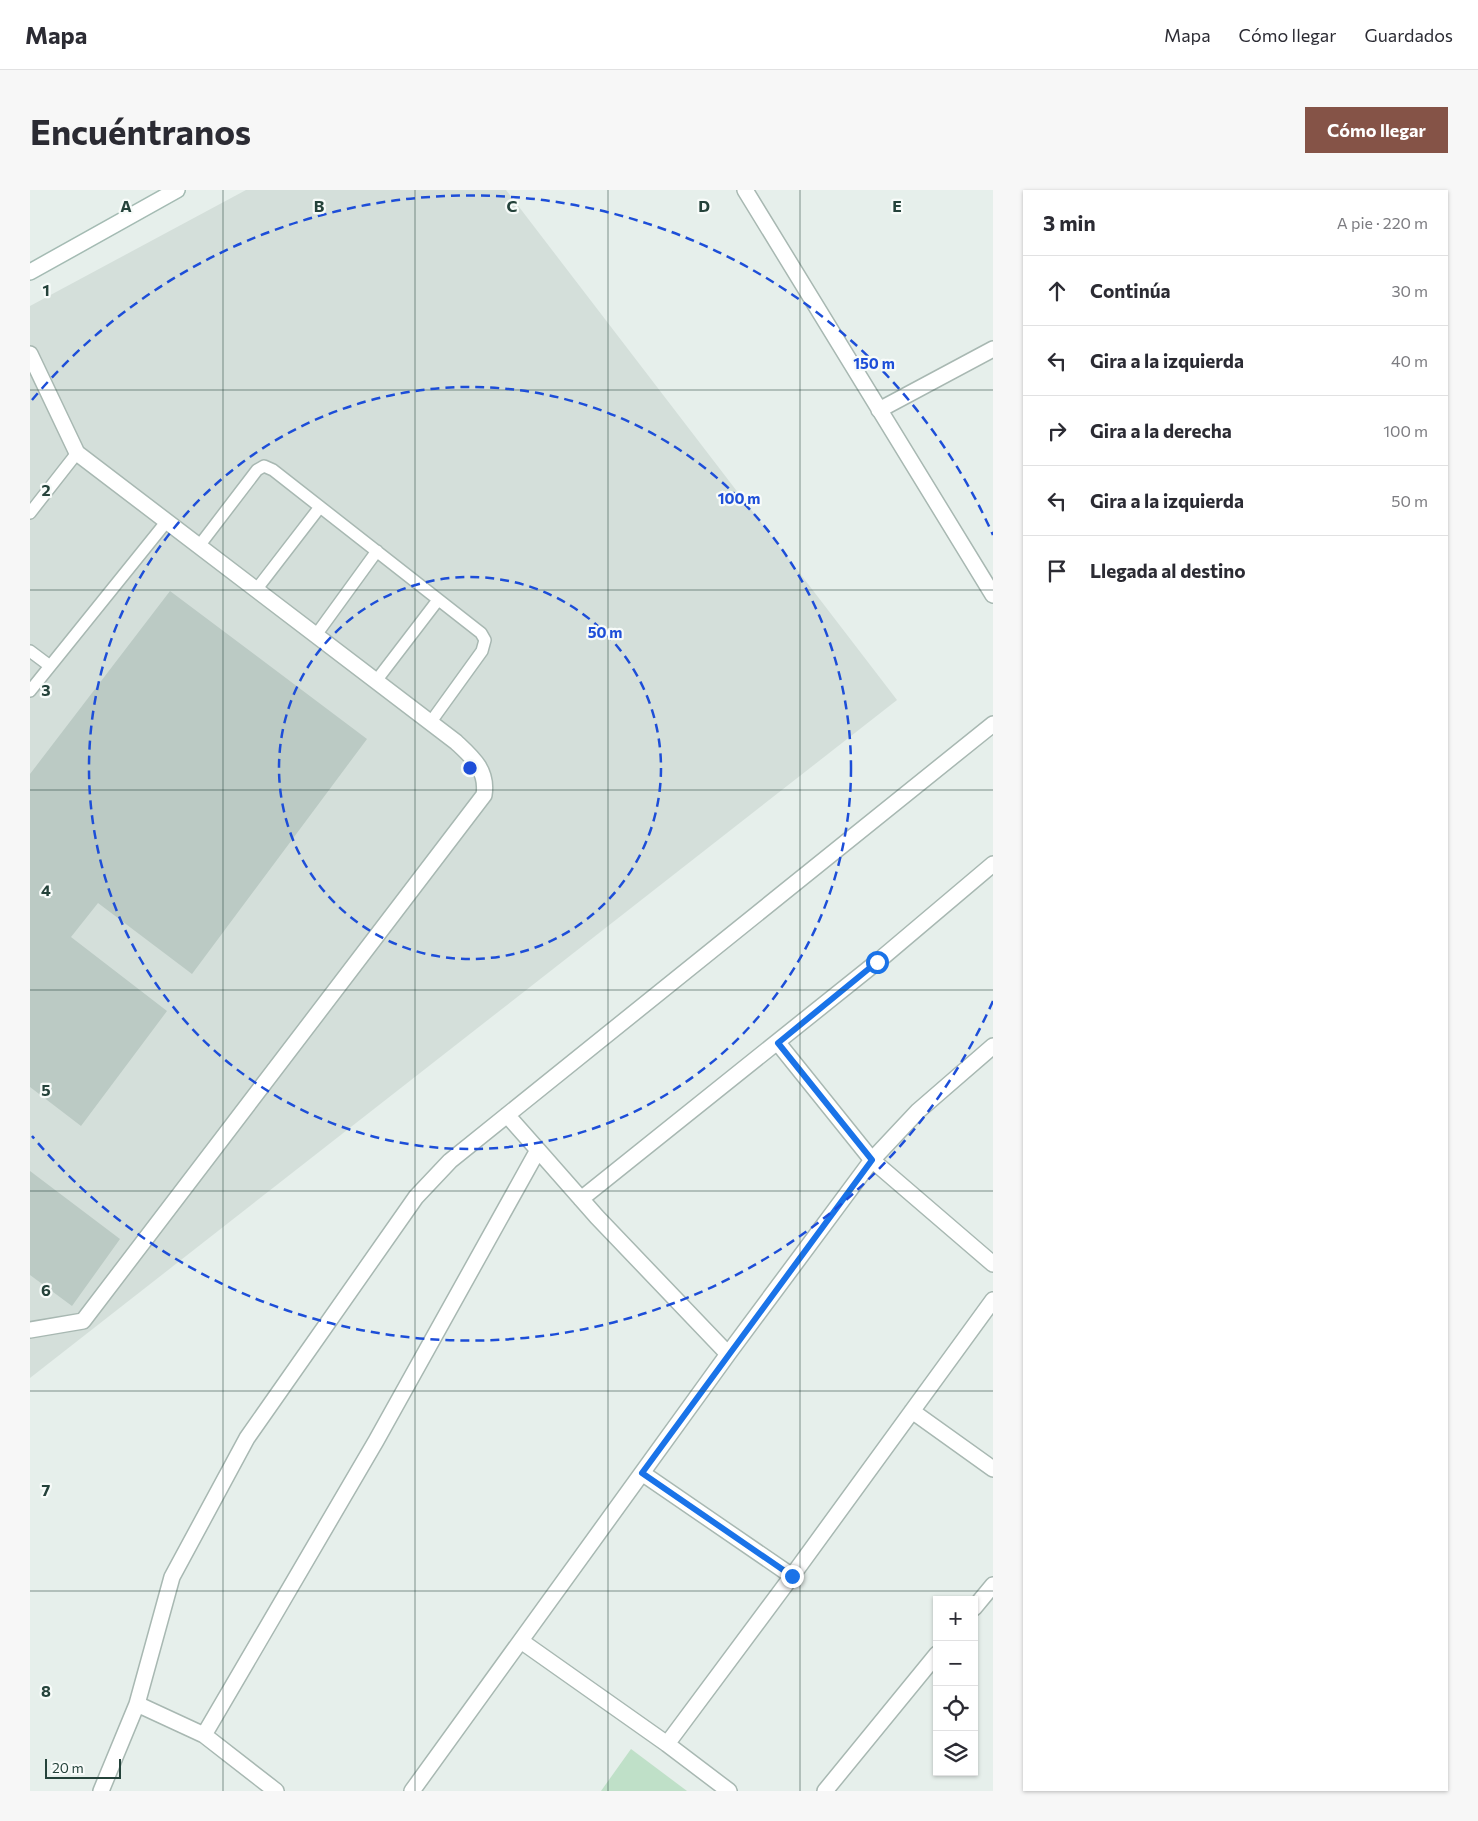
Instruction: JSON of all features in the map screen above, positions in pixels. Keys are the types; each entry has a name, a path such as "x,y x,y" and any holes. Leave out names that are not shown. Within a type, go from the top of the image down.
{"street":[{"path":"30,272 177,190"},
{"path":"745,190 993,595"},
{"path":"878,410 993,349"},
{"path":"30,354 77,453 456,742 478,762 484,780 484,795 83,1321 30,1330"},
{"path":"101,1791 137,1704 172,1577 247,1438 416,1197 450,1161 993,724"},
{"path":"581,1199 778,1043 993,864"},
{"path":"778,1043 872,1160 993,1264"},
{"path":"412,1791 728,1354 872,1160 918,1111 993,1046"},
{"path":"507,1115 581,1199 728,1354"},
{"path":"204,1735 376,1441 538,1150"},
{"path":"667,1744 993,1300"},
{"path":"912,1411 993,1468"},
{"path":"642,1473 792,1576"},
{"path":"978,1603 993,1586"},
{"path":"521,1641 667,1744 729,1791"},
{"path":"825,1791 933,1659"},
{"path":"137,1704 204,1735 276,1791"}],"lane":[{"path":"30,513 77,453"},
{"path":"199,546 257,470 264,466 273,470 481,633 485,640 482,650 430,722"},
{"path":"256,590 320,506"},
{"path":"30,691 167,521"},
{"path":"316,635 377,551"},
{"path":"376,681 438,600"},
{"path":"30,650 50,666"}],"shaded area":[{"path":"246,190 506,190 897,700 30,1378 30,306"}],"green space":[{"path":"631,1749 687,1791 601,1791"}],"building":[{"path":"170,591 367,739 192,974 98,903 71,937 167,1011 81,1126 30,1087 30,774"},
{"path":"30,1171 120,1239 72,1306 30,1275"}],"route":[{"path":"792,1576 642,1473 872,1160 778,1043 877,962"}]}
